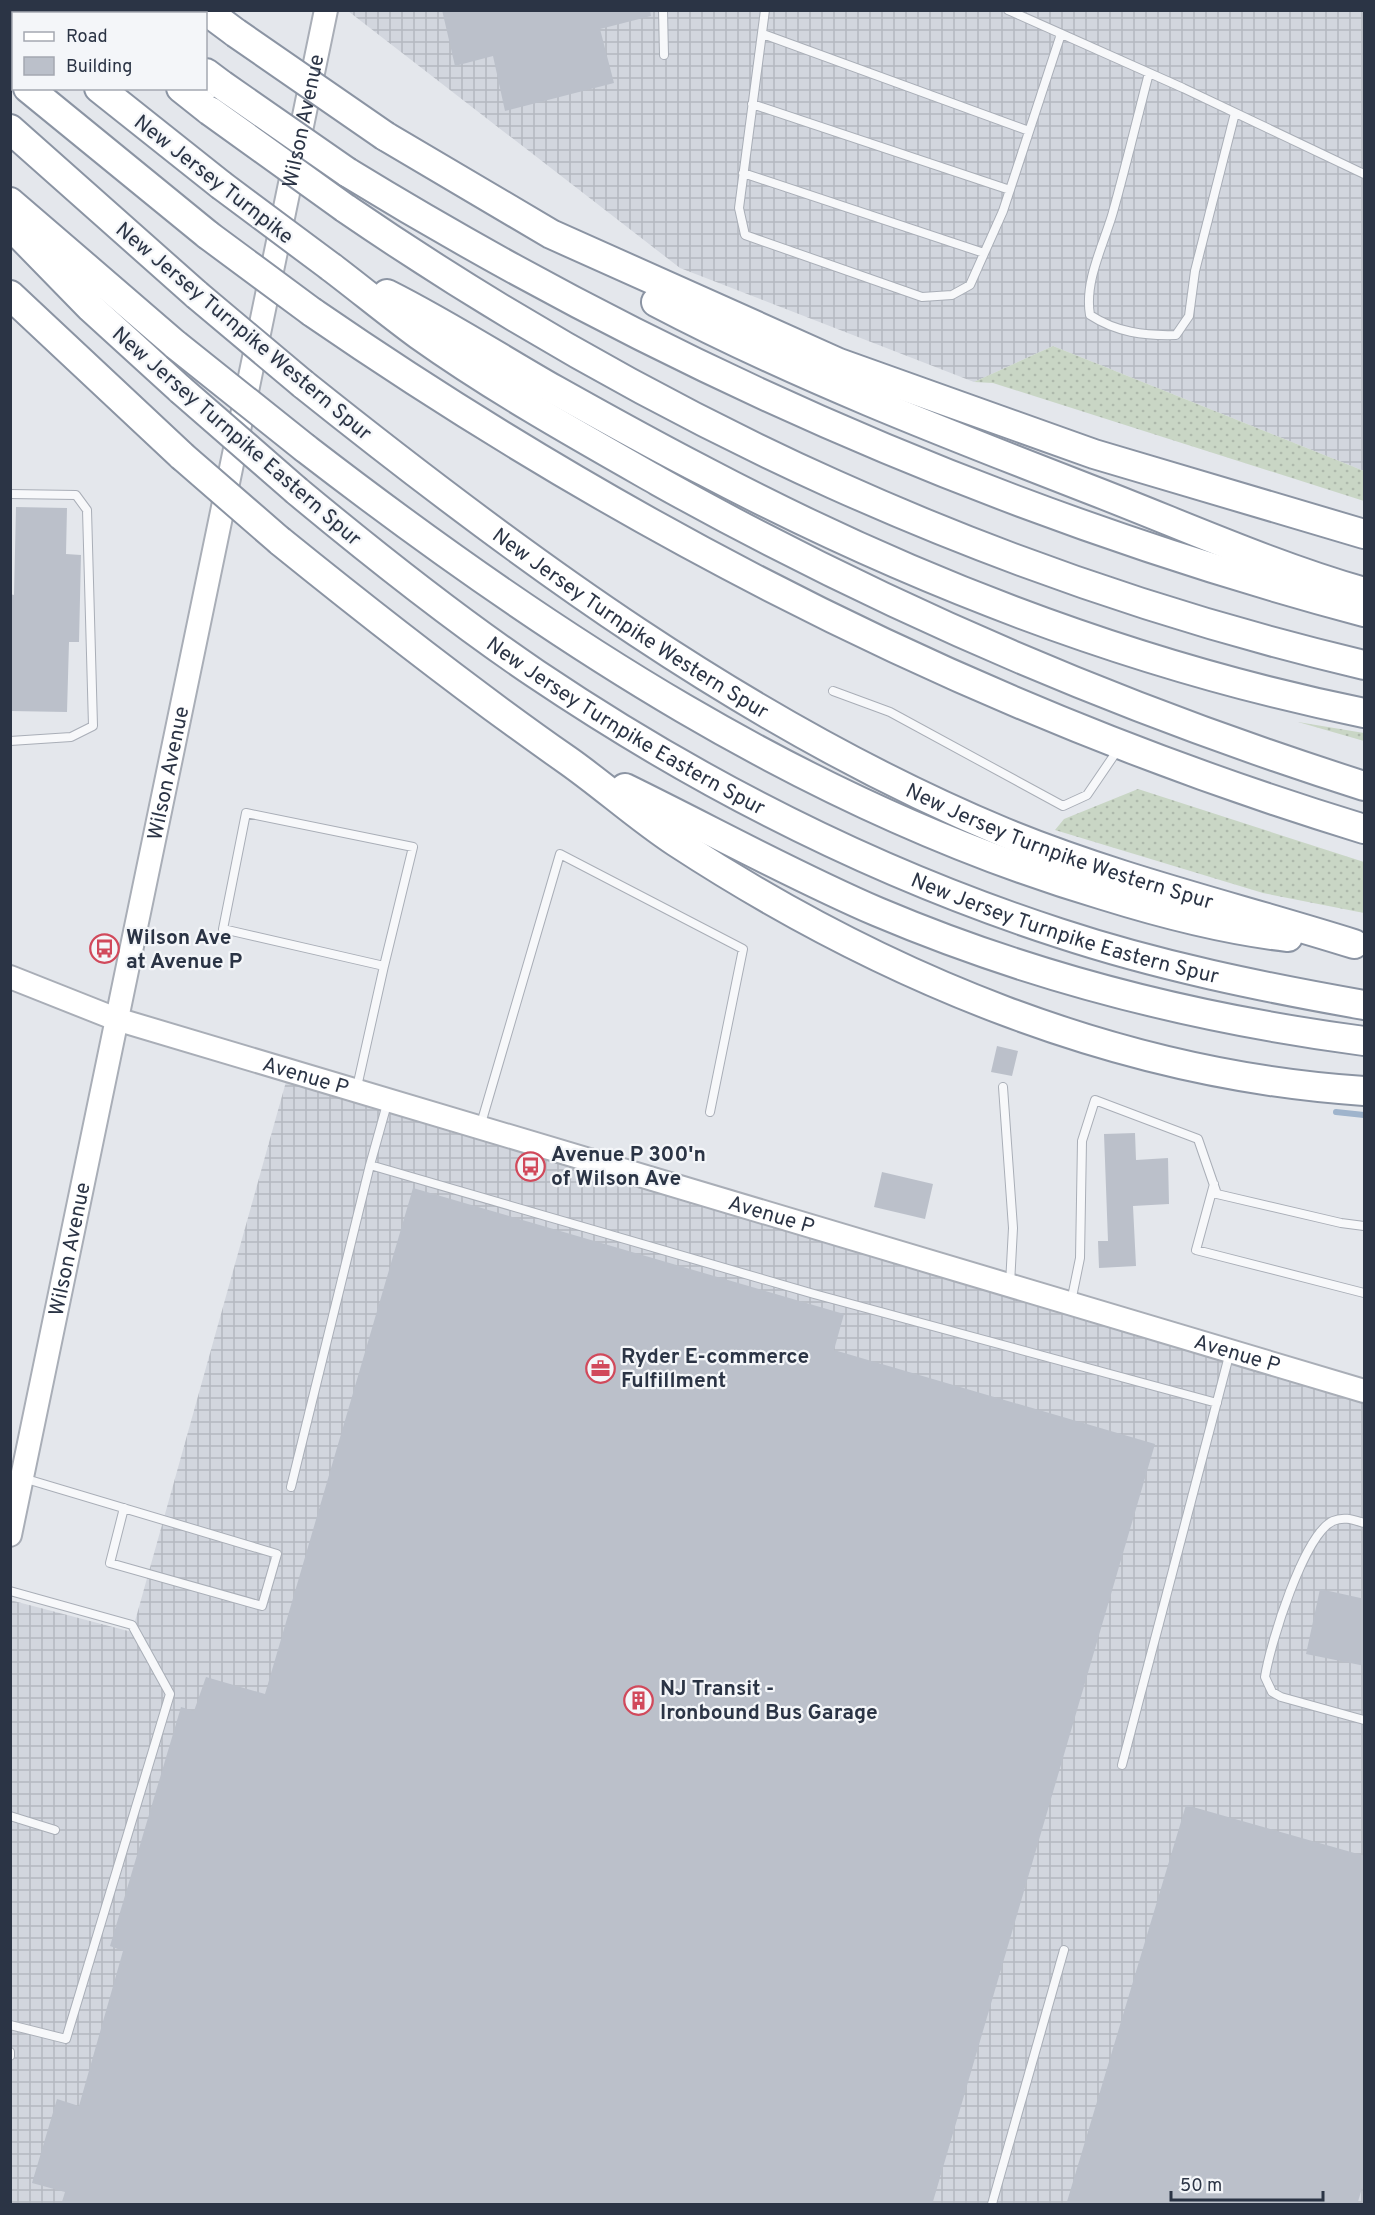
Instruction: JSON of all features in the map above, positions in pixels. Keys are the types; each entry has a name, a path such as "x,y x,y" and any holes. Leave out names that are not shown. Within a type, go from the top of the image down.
{"highway":[{"path":"205,10 310,86 386,136 525,219 551,234 756,328 916,393 1137,468 1365,534"},
{"path":"30,90 208,235 312,312 486,427 705,554 917,659 1122,745 1258,794 1365,829"},
{"name":"New Jersey Turnpike","path":"102,90 221,185 331,267"},
{"path":"212,90 428,221 577,304 699,366 824,424 1075,523 1215,569 1365,612"},
{"path":"212,90 345,208 459,284 585,358 726,434 859,498 983,549 1110,594 1230,631 1365,665"},
{"name":"New Jersey Turnpike Western Spur","path":"10,129 197,295 303,384 452,501 592,600 730,690 864,766 964,815 1084,863 1359,945"},
{"name":"New Jersey Turnpike Western Spur","path":"10,202 176,345 305,448 449,555 589,649 755,748 871,806 992,858 1142,907 1237,931 1359,945"},
{"path":"525,219 615,281 720,334 835,387 1189,530 1271,561 1365,592"},
{"name":"New Jersey Turnpike Eastern Spur","path":"10,225 91,308 297,491 424,593 533,672 649,746 808,831 933,886 1060,933 1194,971 1365,1005"},
{"path":"331,267 431,316 556,390 707,473 899,565 1018,614 1147,659 1233,684 1365,713"},
{"path":"331,267 419,334 520,400 639,470 798,556 909,610 1051,673 1189,727 1365,786"},
{"path":"10,295 182,456 280,541 419,654 569,761 673,840 734,877 863,951 945,988 1055,1028 1149,1055 1260,1078 1365,1092"},
{"path":"569,761 836,893 1008,962 1085,985 1189,1011 1270,1028 1365,1041"}],"main road":[{"name":"Wilson Avenue","path":"10,1535 326,10"},
{"name":"Avenue P","path":"10,977 116,1019 1365,1391"}],"lane":[{"path":"663,10 664,55"},
{"path":"765,10 739,208 745,235 922,297 952,295 970,285 1010,190 1061,34"},
{"path":"1008,10 1365,174"},
{"path":"763,34 1029,131"},
{"path":"1149,73 1088,304 1090,315 1108,327 1148,336 1176,335 1189,316 1196,271 1235,113"},
{"path":"752,104 1010,190"},
{"path":"743,173 984,253"},
{"path":"10,494 76,495 87,510 93,726 71,737 10,741"},
{"path":"833,691 890,712 1063,806 1087,795 1122,745"},
{"path":"356,1091 413,847 246,813 223,929 384,966"},
{"path":"479,1128 560,854 742,949 710,1112"},
{"path":"1003,1087 1013,1228 1010,1286"},
{"path":"291,1488 388,1100"},
{"path":"1070,1303 1080,1258 1082,1141 1095,1100 1198,1139 1217,1194 1341,1223 1365,1226"},
{"path":"370,1165 814,1294 1217,1403"},
{"path":"1214,1184 1196,1250 1365,1293"},
{"path":"1122,1765 1231,1351"},
{"path":"22,1477 277,1554 262,1606 110,1563 124,1508"},
{"path":"1365,1523 1341,1518 1331,1521 1320,1530 1299,1568 1265,1677 1272,1692 1281,1697 1365,1720"},
{"path":"10,1591 132,1625 170,1694 66,2039 10,2025"},
{"path":"10,1816 55,1830"},
{"path":"992,2205 1064,1950"}],"shaded area":[{"path":"348,11 1364,11 1364,471 1053,346 974,382 680,268"},
{"name":"NJ Transit - Ironbound Bus Garage","path":"289,1071 1364,1388 1364,2204 11,2204 10,1600 132,1632"}],"green space":[{"path":"1053,346 1364,471 1364,501 993,383 974,382"},
{"path":"1298,722 1364,733 1364,741"},
{"path":"1138,789 1364,862 1364,913 1263,893 1055,830 1064,819"}],"building":[{"path":"442,10 650,10 651,16 600,29 614,83 505,111 493,56 455,66"},
{"path":"16,507 67,508 66,554 81,555 79,642 69,642 67,712 10,711 10,594 14,595"},
{"path":"997,1046 1018,1051 1012,1076 991,1072"},
{"path":"1135,1133 1136,1160 1168,1158 1169,1204 1133,1206 1136,1266 1099,1268 1098,1241 1108,1241 1104,1134"},
{"path":"882,1172 933,1184 925,1219 874,1207"},
{"name":"NJ Transit - Ironbound Bus Garage","path":"413,1188 844,1314 834,1350 1155,1444 932,2205 61,2205 65,2192 32,2183 57,2099 79,2106 123,1951 110,1946 181,1707 194,1711 206,1677 265,1694"},
{"path":"1320,1589 1365,1599 1365,1666 1306,1654"},
{"path":"1186,1805 1365,1856 1365,2178 1357,2205 1066,2205"}],"waterway":[{"path":"1336,1112 1364,1115"}],"place":[{"name":"Wilson Ave at Avenue P","path":"105,949"},
{"name":"Avenue P 300'n of Wilson Ave","path":"530,1166"},
{"name":"Ryder E-commerce Fulfillment","path":"600,1368"},
{"name":"NJ Transit - Ironbound Bus Garage","path":"639,1700"}]}
